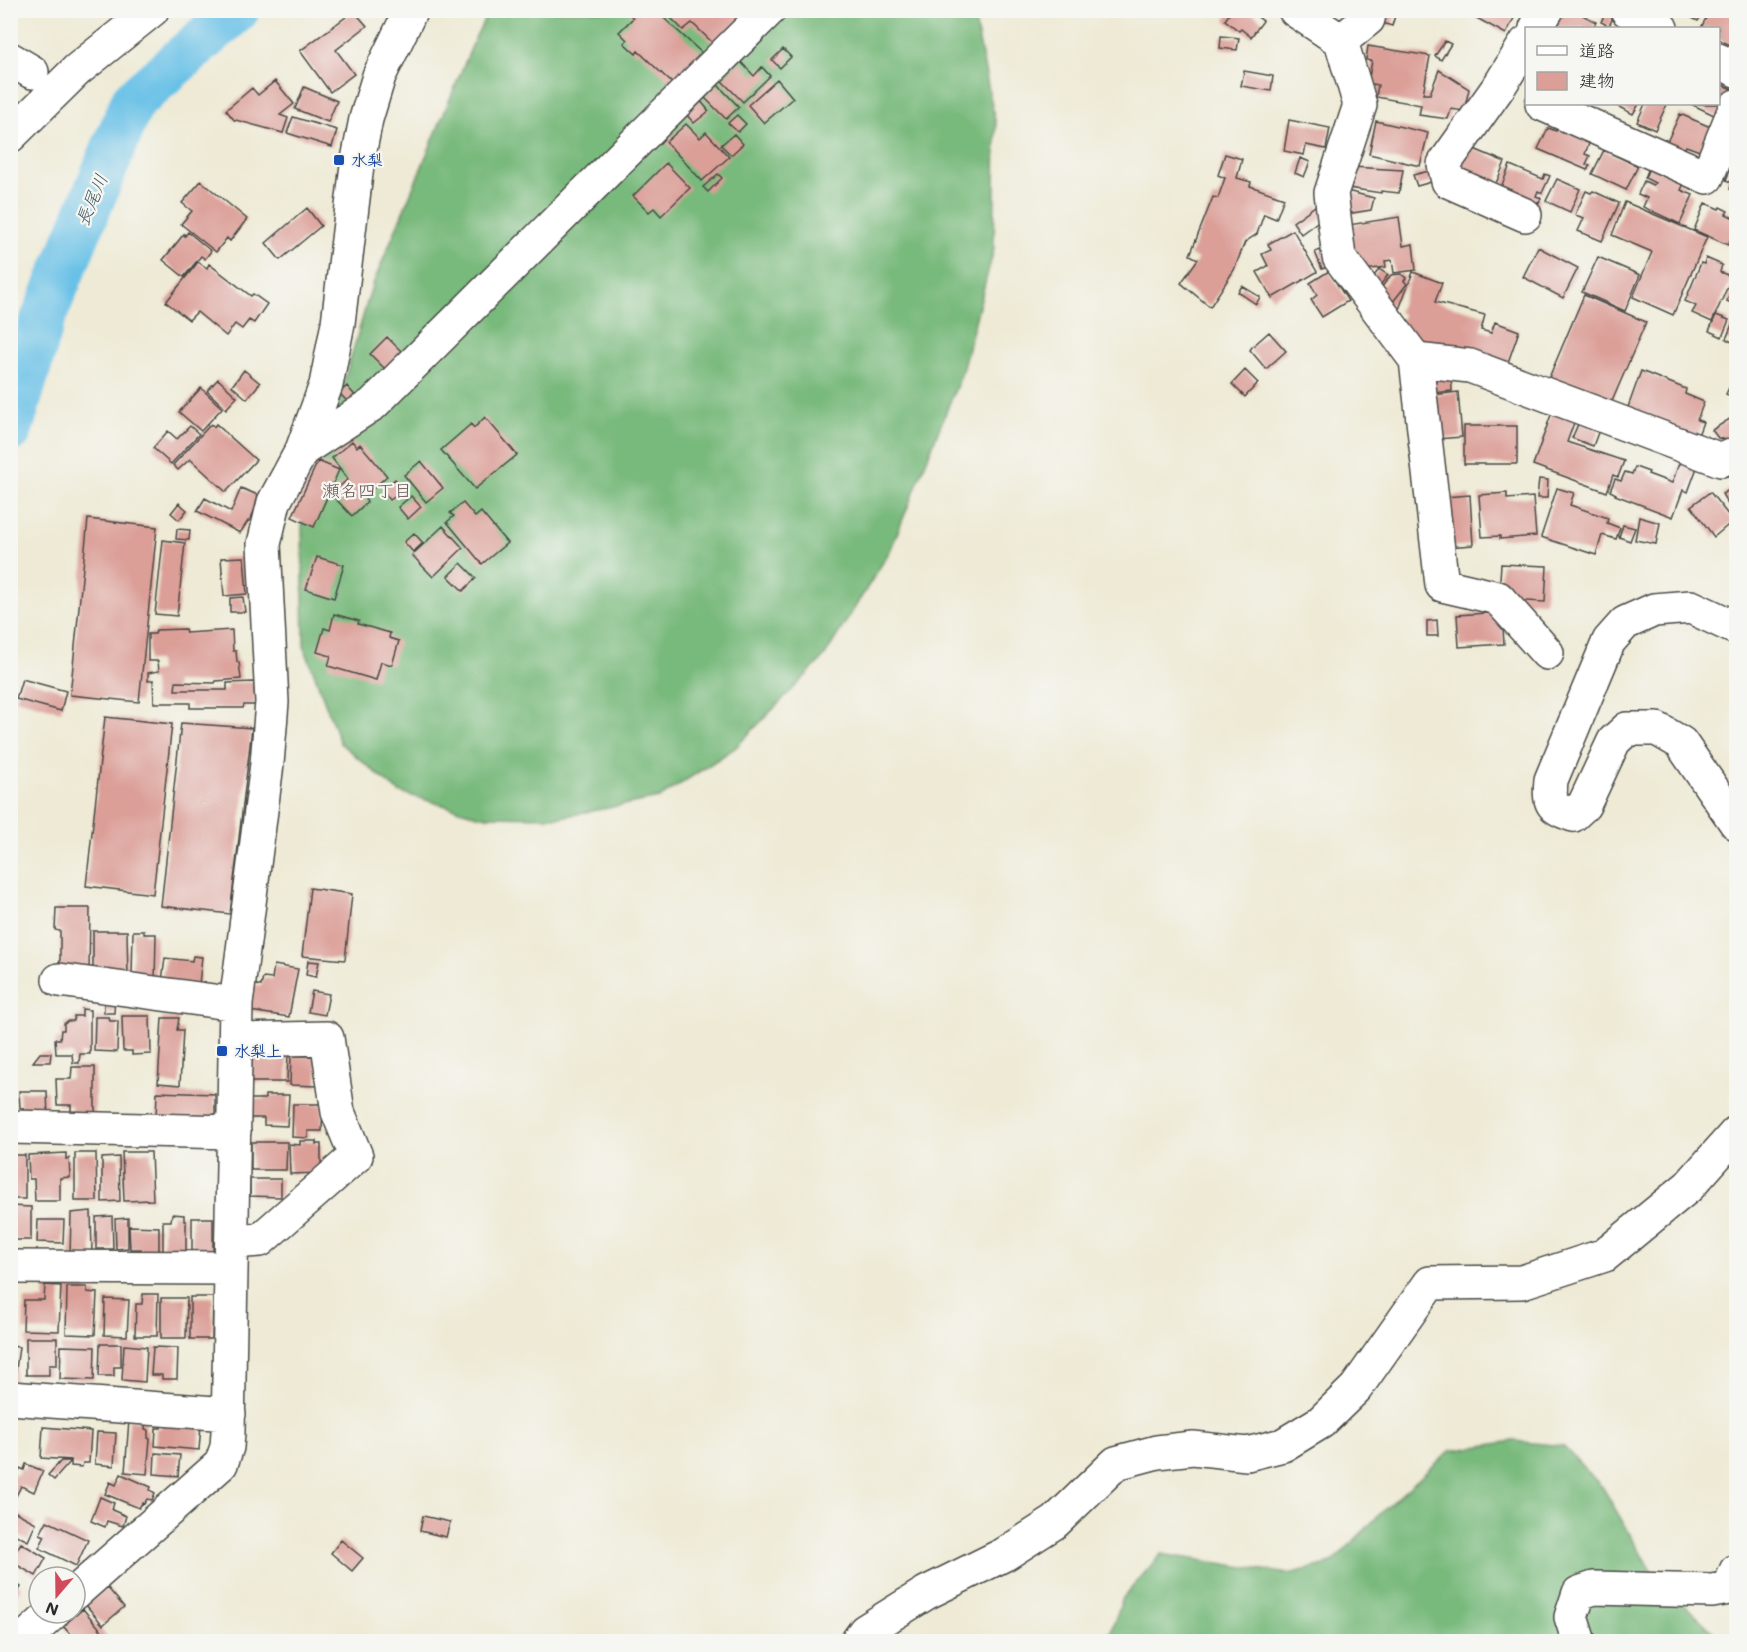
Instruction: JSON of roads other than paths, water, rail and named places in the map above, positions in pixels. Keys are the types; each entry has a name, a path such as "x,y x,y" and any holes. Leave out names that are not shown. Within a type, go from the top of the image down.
{"street":[{"path":"10,136 76,70 152,10"},
{"path":"87,1582 221,1464 227,1447 236,1004 267,764 272,702 264,544 274,502 302,450 326,385 338,322 357,165 366,119 380,76 411,10"},
{"path":"302,450 373,404 769,10"},
{"path":"1294,10 1341,42 1360,105 1331,193 1339,257 1416,360 1442,585 1498,598 1547,652"},
{"path":"1341,42 1368,19 1370,10"},
{"path":"1537,27 1547,10"},
{"path":"1628,10 1659,27"},
{"path":"1525,50 1513,91 1444,164 1448,181 1525,214"},
{"path":"1720,61 1737,70"},
{"path":"1544,105 1707,177 1737,106"},
{"path":"1416,360 1470,366 1721,460 1737,454"},
{"path":"1737,628 1691,607 1654,610 1625,623 1609,640 1551,780 1550,799 1557,810 1573,815 1584,805 1614,741 1627,729 1657,729 1681,743 1737,823"},
{"path":"59,980 236,1004"},
{"path":"10,1267 232,1255 260,1240 356,1156 338,1112 327,1038 236,1040"},
{"path":"10,1127 234,1131"},
{"path":"857,1641 865,1631 926,1593 1005,1554 1055,1522 1116,1463 1157,1452 1193,1448 1247,1454 1283,1445 1321,1422 1356,1388 1430,1283 1522,1282 1605,1256 1689,1186 1737,1132"},
{"path":"10,1398 229,1414"},
{"path":"1579,1641 1571,1617 1579,1593 1594,1588 1712,1591 1729,1588 1737,1571"},
{"path":"21,1641 39,1625"}],"waterway":[{"name":"長尾川","path":"10,430 43,319 133,101 237,10"}],"place":[{"name":"水梨","path":"339,160"},
{"name":"水梨上","path":"222,1051"}],"district":[{"name":"瀬名四丁目","path":"367,491"}]}
